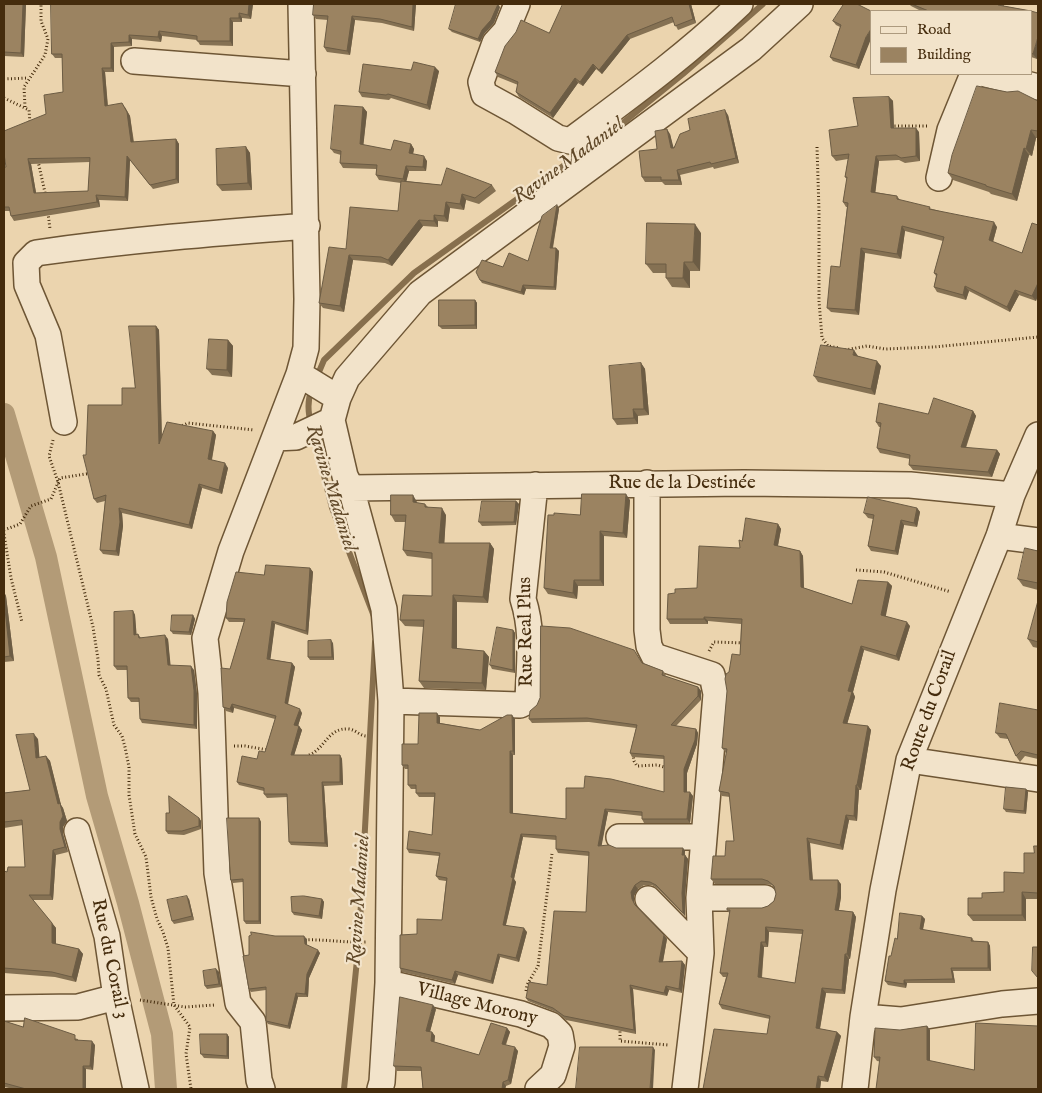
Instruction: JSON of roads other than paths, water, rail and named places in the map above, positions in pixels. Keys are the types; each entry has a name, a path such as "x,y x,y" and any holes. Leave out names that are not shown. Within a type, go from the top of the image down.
{"street":[{"path":"262,1089 253,1022 238,1003 217,873 211,693 205,638 232,551 299,374 306,348 307,226 302,4"},
{"path":"517,4 506,31 496,44 481,82 484,94 515,110 558,138 570,141 635,93 712,31 732,12 751,49"},
{"path":"380,1089 388,983 391,701 384,609 351,488 345,476 335,409 347,378 420,293 751,49 800,4"},
{"path":"134,61 303,74"},
{"path":"939,178 950,130 972,75"},
{"path":"990,75 1038,86"},
{"path":"64,422 48,335 27,285 26,264 36,253 194,234 307,226"},
{"path":"299,374 335,409"},
{"path":"276,435 296,437 335,409"},
{"name":"Route du Corail","path":"855,1089 863,1017 883,890 909,760 973,598 1000,536 1012,495 1038,435"},
{"path":"648,483 647,630 649,646 654,656 712,675 716,694 699,898 701,953 685,1089"},
{"name":"Rue de la Destinée","path":"351,488 648,483 910,485 1012,495"},
{"name":"Rue Real Plus","path":"391,701 520,704 528,701 531,635 523,599 535,485"},
{"path":"1000,536 1038,541"},
{"path":"909,760 1038,779"},
{"name":"Rue du Corail 3","path":"77,831 107,936 116,997 136,1089"},
{"path":"620,837 703,837"},
{"path":"699,898 765,898"},
{"path":"648,899 701,953"},
{"name":"Village Morony","path":"388,983 521,1014 551,1025 560,1034 562,1046 553,1075 538,1089"},
{"path":"4,1008 78,1007 116,997"},
{"path":"863,1017 901,1020 1002,1004 1038,1001"}],"waterway":[{"name":"Ravine Madaniel","path":"316,379 324,360 414,273 619,126 683,74 763,4"},
{"name":"Ravine Madaniel","path":"311,425 308,407 312,388"},
{"name":"Ravine Madaniel","path":"4,414 46,557 97,796 128,903 162,1034 166,1089"},
{"name":"Ravine Madaniel","path":"314,435 332,508 375,619"},
{"name":"Ravine Madaniel","path":"344,1089 359,940 375,642"}]}
